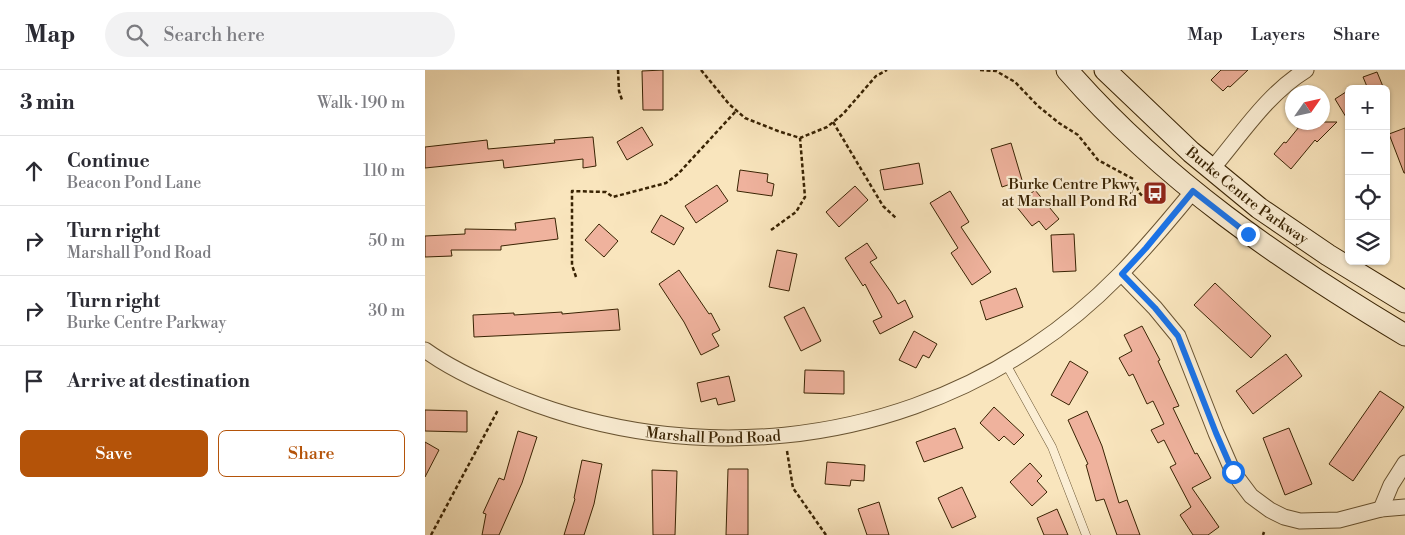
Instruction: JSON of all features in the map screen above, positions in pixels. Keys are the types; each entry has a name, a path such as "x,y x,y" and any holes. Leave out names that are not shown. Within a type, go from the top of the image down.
{"main road":[{"name":"Burke Centre Parkway","path":"1067,70 1137,141 1193,191 1248,234 1338,294 1405,335"},
{"name":"Burke Centre Parkway","path":"1105,70 1134,99 1212,169 1259,208 1328,255 1405,302"},
{"path":"1193,191 1212,169"}],"street":[{"path":"1212,169 1263,107 1281,89 1306,70"},
{"name":"Marshall Pond Road","path":"425,350 470,376 504,392 571,416 623,429 663,435 705,438 774,437 817,432 870,421 929,401 1006,364 1065,324 1095,299 1146,248 1193,191"},
{"path":"1122,274 1155,308 1178,336 1233,472 1251,496 1277,513 1299,521 1339,520 1381,509 1405,507"},
{"path":"1381,509 1391,485 1405,463"}],"lane":[{"path":"1006,364 1052,446 1086,535"}],"path":[{"path":"619,70 619,91 622,100"},
{"path":"701,70 729,104 745,118 800,138 827,127 843,114 876,76 887,70"},
{"path":"980,70 996,71 1015,82 1059,123 1078,135 1098,160 1135,180 1139,194 1143,197 1155,197"},
{"path":"576,277 572,265 572,191 606,192 613,197 665,183 685,168 736,111"},
{"path":"833,122 883,206 896,218"},
{"path":"771,230 796,212 805,197 800,138"},
{"path":"431,535 498,410"},
{"path":"787,451 793,488 826,535"}],"building":[{"path":"663,70 663,110 643,110 642,71"},
{"path":"1221,70 1248,70 1223,91 1211,80"},
{"path":"1377,72 1382,85 1366,85 1363,77"},
{"path":"1345,93 1345,115 1335,99"},
{"path":"1330,122 1337,122 1330,129"},
{"path":"642,127 653,145 627,160 617,142"},
{"path":"1405,128 1405,173 1390,137 1390,134"},
{"path":"1297,130 1329,130 1317,142 1315,140 1291,169 1274,154 1284,142 1286,143"},
{"path":"593,137 596,166 583,168 583,159 504,168 503,160 425,168 425,147 487,140 488,149 555,143 554,140"},
{"path":"1011,143 1022,180 1002,187 991,149"},
{"path":"919,163 923,184 884,190 880,170"},
{"path":"740,170 768,174 767,182 774,184 772,196 737,191"},
{"path":"717,185 728,201 696,223 685,206"},
{"path":"855,186 868,200 839,227 826,212"},
{"path":"1035,190 1059,219 1046,230 1039,221 1032,226 1016,206"},
{"path":"950,191 969,222 961,227 991,272 972,285 951,253 958,248 930,203"},
{"path":"661,215 684,228 674,245 651,232"},
{"path":"555,218 558,239 501,246 501,250 451,250 452,256 425,257 425,236 465,234 465,229 516,230 515,223"},
{"path":"599,224 618,241 604,257 585,240"},
{"path":"1074,234 1076,271 1053,272 1051,235"},
{"path":"867,243 877,258 870,262 898,304 905,300 913,317 880,334 873,321 882,317 865,284 863,286 845,258"},
{"path":"777,250 797,254 789,291 769,287"},
{"path":"679,270 709,314 711,313 720,330 712,334 719,346 701,355 684,322 659,284"},
{"path":"1215,283 1271,336 1251,358 1194,305"},
{"path":"1016,288 1023,307 986,320 980,301"},
{"path":"804,307 821,341 801,351 784,317"},
{"path":"618,309 620,330 474,337 473,315 562,312 562,314"},
{"path":"1142,326 1160,360 1158,361 1179,406 1173,408 1195,454 1197,453 1211,478 1192,488 1219,527 1208,535 1193,535 1180,515 1191,507 1170,467 1176,464 1164,440 1158,443 1151,430 1164,424 1153,401 1147,404 1133,374 1129,376 1119,358 1132,351 1124,335"},
{"path":"914,331 937,344 929,358 923,355 916,368 899,360"},
{"path":"1286,354 1302,376 1253,414 1236,391"},
{"path":"1070,361 1088,372 1069,405 1051,395"},
{"path":"805,370 844,371 844,394 804,393"},
{"path":"729,376 735,401 718,405 716,398 701,402 697,383"},
{"path":"1380,391 1404,407 1353,481 1329,464"},
{"path":"994,407 1024,435 1014,445 1004,436 999,441 980,423"},
{"path":"425,410 467,411 467,432 425,431"},
{"path":"1087,411 1102,446 1119,503 1127,500 1140,535 1117,535 1104,499 1096,501 1086,465 1088,464 1068,420"},
{"path":"955,428 963,448 924,462 916,442"},
{"path":"1289,428 1312,484 1285,495 1263,438"},
{"path":"518,431 537,437 522,483 499,535 482,535 486,514 483,513 499,478 504,480"},
{"path":"425,442 439,450 425,477"},
{"path":"582,460 602,464 594,504 584,535 564,535 575,499"},
{"path":"827,462 865,465 864,481 851,480 850,486 825,484"},
{"path":"1030,463 1042,476 1037,481 1047,492 1032,506 1010,482"},
{"path":"728,469 748,469 748,535 726,535"},
{"path":"652,470 677,471 675,535 653,535"},
{"path":"962,487 976,517 952,528 938,498"},
{"path":"879,502 889,535 867,535 858,509"},
{"path":"1057,509 1068,535 1044,535 1037,518"}],"place":[{"name":"Burke Centre Pkwy at Marshall Pond Rd","path":"1155,193"}],"route":[{"path":"1233,472 1178,336 1155,308 1122,274 1193,191 1248,234"}]}
